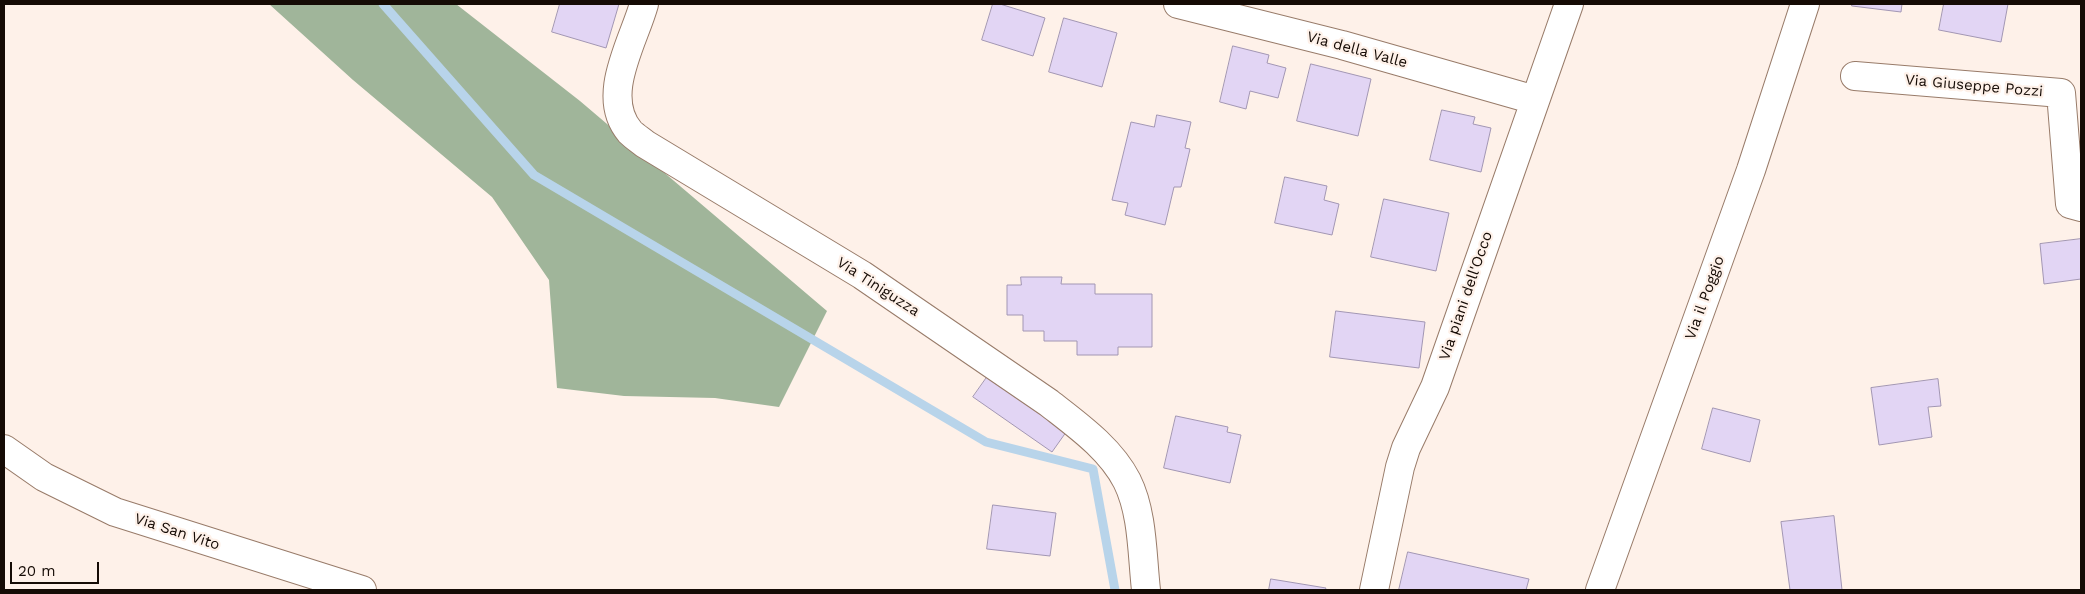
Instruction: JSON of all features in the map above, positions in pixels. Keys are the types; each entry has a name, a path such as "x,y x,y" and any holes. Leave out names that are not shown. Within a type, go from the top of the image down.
{"street":[{"name":"Via Tiniguzza","path":"644,4 617,87 622,119 630,132 645,144 862,275 1049,403 1078,426 1116,464 1127,482 1139,527 1146,590"},
{"name":"Via della Valle","path":"1178,4 1342,45 1535,100"},
{"name":"Via piani dell'Occo","path":"1374,590 1404,455 1435,387 1569,4"},
{"name":"Via il Poggio","path":"1600,590 1751,170 1805,4"},
{"name":"Via Giuseppe Pozzi","path":"1855,76 2061,93 2070,204 2081,207"},
{"name":"Via San Vito","path":"4,448 44,477 115,512 362,590"}],"green space":[{"path":"269,4 456,4 580,101 827,311 779,407 715,398 624,396 557,388 549,280 492,197 353,80"}],"building":[{"path":"560,4 619,4 606,48 552,32"},
{"path":"993,4 1000,4 1045,18 1033,56 982,40"},
{"path":"1852,4 1902,4 1901,12 1852,6"},
{"path":"1944,4 2008,4 2001,42 1939,30"},
{"path":"1064,18 1117,33 1102,87 1049,72"},
{"path":"1233,46 1269,55 1267,63 1286,68 1278,98 1250,91 1246,109 1220,102"},
{"path":"1311,64 1371,79 1358,136 1297,121"},
{"path":"1442,110 1475,117 1473,124 1491,128 1481,172 1430,160"},
{"path":"1157,115 1191,122 1185,148 1190,149 1181,187 1174,187 1165,225 1125,215 1128,203 1112,200 1131,122 1154,127"},
{"path":"1285,177 1327,186 1324,200 1339,204 1332,235 1275,223"},
{"path":"1384,199 1449,213 1436,271 1371,257"},
{"path":"2081,239 2081,279 2044,284 2040,244"},
{"path":"1021,277 1062,277 1061,284 1095,284 1095,294 1152,294 1152,347 1118,347 1118,355 1077,355 1077,341 1044,341 1044,331 1023,331 1023,315 1007,315 1007,285 1021,285"},
{"path":"1336,311 1425,322 1419,368 1330,357"},
{"path":"990,373 1069,428 1052,452 973,397"},
{"path":"1938,379 1941,406 1928,407 1932,437 1879,445 1871,388"},
{"path":"1713,408 1760,420 1750,462 1702,449"},
{"path":"1176,416 1228,427 1227,432 1241,435 1230,483 1164,468"},
{"path":"993,505 1056,513 1050,556 987,549"},
{"path":"1834,516 1842,590 1790,590 1781,522"},
{"path":"1408,552 1529,579 1526,590 1399,590"},
{"path":"1271,579 1326,588 1325,590 1269,590"}],"waterway":[{"path":"383,4 534,175 986,442 1093,469 1115,590"}]}
